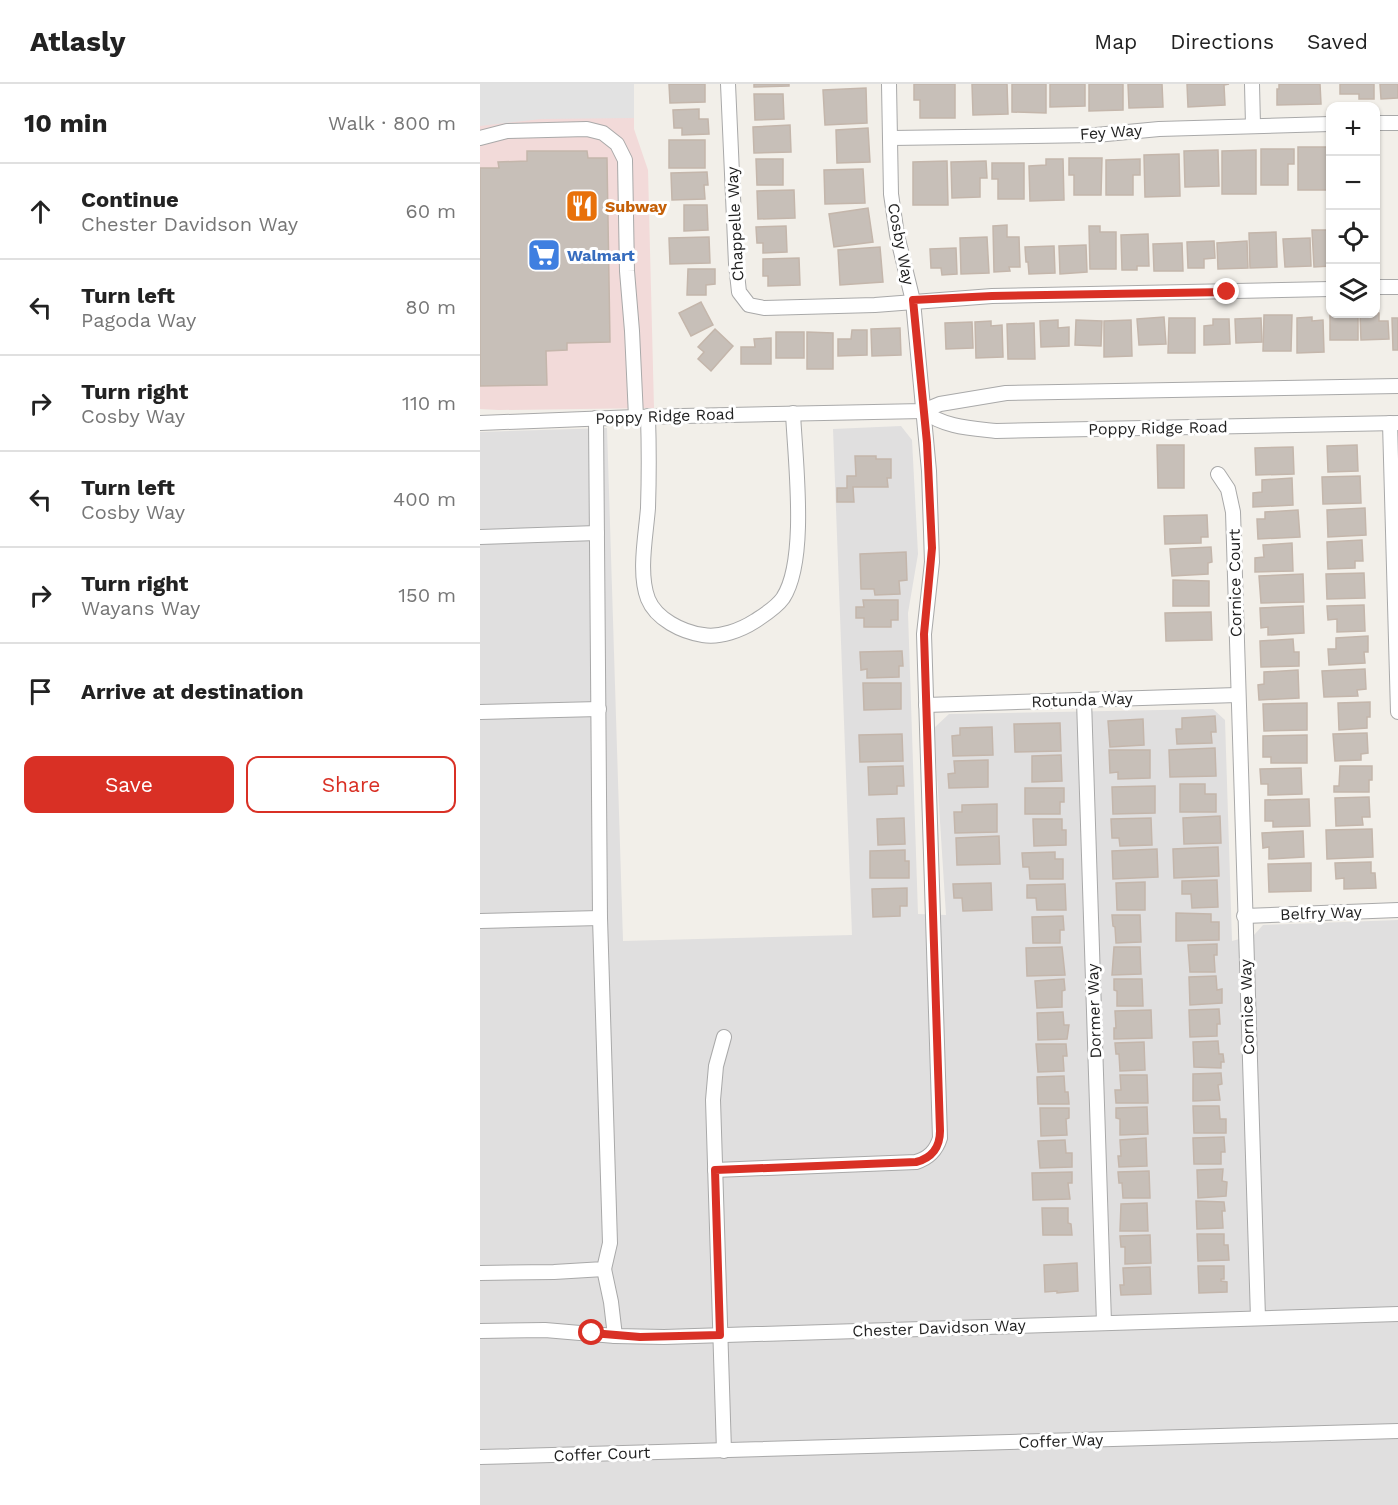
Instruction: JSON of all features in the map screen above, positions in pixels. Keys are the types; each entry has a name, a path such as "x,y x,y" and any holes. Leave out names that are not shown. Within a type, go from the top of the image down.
{"street":[{"name":"Chappelle Way","path":"728,84 736,264 739,292 749,305 764,308 875,305 913,300"},
{"name":"Cosby Way","path":"715,1170 916,1162 929,1156 938,1146 940,1131 924,622 931,576 932,548 929,471 913,300 897,235 891,194 889,84"},
{"path":"1252,84 1253,125"},
{"path":"1380,123 1398,123"},
{"name":"Fey Way","path":"891,138 1096,135 1152,129 1326,124"},
{"path":"480,138 507,131 587,129 603,133 617,144 625,160 627,271 632,331 650,469 644,550 645,581 648,599 657,614 675,626 695,634 711,636 749,625 782,599 789,587 797,552 798,534 793,413"},
{"path":"1380,287 1398,287"},
{"path":"913,300 992,296 1326,289"},
{"name":"Poppy Ridge Road","path":"480,423 642,416 923,411 946,402 1006,393 1398,386"},
{"name":"Poppy Ridge Road","path":"923,411 951,425 996,431 1394,423"},
{"path":"596,418 600,918 610,1243 604,1269 615,1336"},
{"path":"1394,423 1398,712"},
{"name":"Cornice Court","path":"1218,474 1228,489 1233,504 1238,695"},
{"path":"480,537 597,533"},
{"name":"Rotunda Way","path":"926,705 1238,695"},
{"name":"Cornice Way","path":"1238,695 1258,1318"},
{"name":"Dormer Way","path":"1084,700 1104,1323"},
{"path":"480,712 599,709"},
{"name":"Belfry Way","path":"1244,916 1398,910"},
{"path":"480,921 600,918"},
{"path":"724,1037 717,1059 714,1083 724,1450"},
{"path":"480,1273 604,1269"},
{"name":"Chester Davidson Way","path":"480,1331 545,1330 640,1337 1398,1314"},
{"name":"Coffer Way","path":"724,1450 1398,1431"},
{"name":"Coffer Court","path":"480,1457 724,1450"}],"shaded area":[{"path":"480,84 634,84 634,129 648,170 654,408 480,409"},
{"path":"480,84 634,84 634,118 541,119 480,126"},
{"path":"901,426 912,440 918,554 908,613 918,914 946,915 934,728 949,714 1213,709 1225,720 1232,941 1254,935 1263,925 1398,920 1398,1505 480,1505 480,432 607,428 623,941 852,935 833,429"}],"building":[{"path":"669,84 705,84 705,102 670,103"},
{"path":"754,84 789,84 789,86 754,87"},
{"path":"914,84 955,84 955,118 920,118 920,100 914,100"},
{"path":"972,84 1007,84 1008,114 973,115"},
{"path":"1012,84 1046,84 1046,113 1012,112"},
{"path":"1050,84 1085,84 1085,106 1050,107"},
{"path":"1089,84 1123,84 1123,110 1089,111"},
{"path":"1128,84 1162,84 1163,107 1129,108"},
{"path":"1187,84 1229,84 1224,85 1225,105 1188,107"},
{"path":"1279,84 1320,84 1321,104 1277,105"},
{"path":"1340,84 1374,84 1374,99 1359,99 1359,94 1340,94"},
{"path":"1380,84 1398,84 1398,98 1381,99"},
{"path":"866,88 867,123 825,125 823,90"},
{"path":"754,94 783,94 784,119 755,120"},
{"path":"699,109 699,119 708,119 709,134 682,135 682,128 674,128 673,110"},
{"path":"790,125 791,152 754,153 753,127"},
{"path":"868,128 870,162 837,163 836,130"},
{"path":"669,140 705,140 705,168 669,168"},
{"path":"1298,147 1326,147 1326,190 1298,190"},
{"path":"1261,149 1294,149 1294,164 1288,164 1288,185 1261,185"},
{"path":"1218,150 1219,186 1185,187 1184,151"},
{"path":"1256,150 1256,194 1222,194 1222,151"},
{"name":"Walmart","path":"527,151 587,151 588,158 607,158 610,342 567,343 567,350 546,351 547,385 480,386 480,168 499,168 498,162 527,161"},
{"path":"1179,154 1180,196 1145,197 1144,155"},
{"path":"1069,158 1102,158 1101,195 1074,195 1074,175 1069,175"},
{"path":"756,159 783,159 783,185 757,185"},
{"path":"1046,159 1063,159 1064,200 1030,201 1029,166 1046,165"},
{"path":"1140,159 1140,175 1133,175 1133,195 1106,195 1106,160"},
{"path":"947,161 948,205 913,205 913,162"},
{"path":"986,161 987,178 980,178 980,197 952,198 951,162"},
{"path":"992,163 1024,163 1024,199 998,199 998,179 992,179"},
{"path":"863,169 865,203 825,204 824,170"},
{"path":"707,172 708,185 704,185 705,199 672,200 671,173"},
{"path":"794,190 795,218 758,219 757,191"},
{"path":"684,205 707,205 708,230 684,231"},
{"path":"868,208 873,242 834,247 829,214"},
{"path":"1007,225 1007,237 1019,237 1020,267 1009,267 1010,271 994,272 993,226"},
{"path":"786,226 787,252 763,253 763,243 757,243 756,227"},
{"path":"1089,226 1100,226 1100,232 1116,232 1116,269 1090,269"},
{"path":"1312,230 1326,230 1326,266 1314,267"},
{"path":"1276,232 1277,267 1250,268 1249,233"},
{"path":"1148,234 1149,266 1137,266 1137,270 1122,270 1121,235"},
{"path":"709,237 710,263 670,264 669,238"},
{"path":"987,237 989,273 961,274 960,238"},
{"path":"1310,238 1311,266 1285,267 1283,239"},
{"path":"1214,241 1215,258 1204,259 1204,268 1188,268 1187,242"},
{"path":"1247,241 1248,268 1218,269 1217,243"},
{"path":"1182,243 1183,271 1154,271 1153,244"},
{"path":"1086,245 1087,272 1060,274 1059,246"},
{"path":"1054,246 1055,273 1029,274 1025,247"},
{"path":"880,247 883,282 840,285 838,250"},
{"path":"956,248 957,274 942,275 941,268 931,268 930,249"},
{"path":"799,258 800,285 768,286 768,276 763,276 763,259"},
{"path":"688,269 715,269 715,284 706,285 706,295 687,295"},
{"path":"701,302 713,325 691,336 679,313"},
{"path":"1264,315 1292,315 1291,351 1263,351"},
{"path":"1164,317 1166,344 1139,345 1137,319"},
{"path":"1312,317 1312,321 1323,320 1324,352 1297,353 1297,318"},
{"path":"1169,318 1195,318 1195,353 1168,353"},
{"path":"1261,318 1262,342 1236,343 1235,319"},
{"path":"1330,318 1358,318 1358,340 1330,340"},
{"path":"1360,318 1379,318 1379,321 1388,321 1389,339 1361,340"},
{"path":"1392,318 1398,318 1398,350 1393,350"},
{"path":"1213,319 1229,319 1230,344 1204,345 1204,326 1213,325"},
{"path":"1058,320 1058,328 1069,327 1069,346 1041,347 1040,321"},
{"path":"1076,320 1102,321 1101,346 1075,345"},
{"path":"1131,320 1132,356 1104,357 1104,321"},
{"path":"991,321 991,326 1002,325 1003,357 976,358 975,322"},
{"path":"972,322 973,348 946,349 945,323"},
{"path":"1034,323 1035,359 1008,359 1007,324"},
{"path":"900,328 901,355 872,356 871,329"},
{"path":"715,329 733,346 711,371 698,359 704,352 698,347"},
{"path":"852,330 867,330 867,355 838,356 838,339 851,339"},
{"path":"776,332 804,332 804,358 776,358"},
{"path":"807,332 833,333 833,369 807,369"},
{"path":"771,338 771,364 741,364 741,347 755,347 754,339"},
{"path":"1157,445 1184,445 1184,488 1158,488"},
{"path":"1357,445 1358,471 1328,472 1327,446"},
{"path":"1293,447 1294,474 1256,475 1255,448"},
{"path":"855,456 891,459 891,478 887,478 888,487 853,487 854,502 837,502 837,488 847,488 847,476 856,476"},
{"path":"1360,476 1361,503 1323,504 1322,477"},
{"path":"1292,478 1293,505 1253,507 1253,493 1262,492 1262,480"},
{"path":"1365,508 1366,535 1328,537 1327,510"},
{"path":"1298,510 1300,537 1258,539 1257,519 1265,519 1265,512"},
{"path":"1207,515 1208,537 1201,537 1201,543 1165,544 1164,516"},
{"path":"1362,540 1363,561 1355,561 1355,568 1328,569 1327,542"},
{"path":"1292,543 1293,571 1255,572 1255,558 1264,557 1263,545"},
{"path":"1211,547 1212,562 1208,563 1208,574 1172,576 1170,549"},
{"path":"906,552 907,580 899,581 900,594 875,595 874,589 861,589 860,554"},
{"path":"1364,573 1365,598 1327,599 1326,574"},
{"path":"1303,574 1304,602 1261,603 1259,576"},
{"path":"1173,580 1209,581 1209,606 1173,606"},
{"path":"863,600 898,600 898,620 891,620 891,627 864,627 864,618 856,618 856,607 864,607"},
{"path":"1364,605 1365,631 1337,632 1337,619 1328,620 1327,606"},
{"path":"1303,606 1304,633 1268,635 1268,627 1261,628 1260,608"},
{"path":"1211,612 1212,640 1166,641 1165,613"},
{"path":"1368,636 1368,652 1364,652 1365,663 1329,665 1328,649 1336,649 1336,638"},
{"path":"1293,639 1294,652 1299,652 1299,666 1261,667 1260,641"},
{"path":"902,651 903,666 899,666 899,677 867,678 867,669 861,670 860,652"},
{"path":"1365,669 1366,689 1357,690 1358,696 1324,697 1322,671"},
{"path":"1298,670 1299,698 1259,700 1258,685 1264,684 1264,672"},
{"path":"863,683 901,683 901,709 864,710"},
{"path":"1370,702 1367,728 1339,730 1338,703"},
{"path":"1307,703 1307,730 1264,731 1263,704"},
{"path":"1215,716 1216,732 1211,732 1212,743 1177,744 1176,729 1182,729 1182,718"},
{"path":"1143,719 1144,745 1110,747 1108,721"},
{"path":"1060,723 1061,751 1015,752 1014,724"},
{"path":"992,727 993,755 953,756 952,736 960,735 960,728"},
{"path":"1367,733 1368,753 1361,754 1361,760 1335,761 1333,734"},
{"path":"902,734 903,761 860,762 859,735"},
{"path":"1307,735 1307,763 1271,763 1271,757 1263,757 1263,736"},
{"path":"1215,748 1216,776 1170,777 1169,750"},
{"path":"1109,750 1150,750 1150,778 1118,779 1118,772 1110,773"},
{"path":"1061,755 1062,781 1032,782 1032,756"},
{"path":"988,760 988,787 949,788 948,774 955,773 954,761"},
{"path":"903,766 904,786 897,786 897,794 869,795 868,767"},
{"path":"1340,766 1372,766 1369,792 1334,792 1334,786 1339,786"},
{"path":"1301,768 1302,794 1268,795 1268,784 1261,784 1260,769"},
{"path":"1180,784 1205,784 1205,794 1216,794 1216,812 1180,812"},
{"path":"1155,786 1155,813 1113,814 1112,787"},
{"path":"1025,788 1064,788 1064,802 1060,802 1060,814 1025,814"},
{"path":"1369,797 1370,817 1362,817 1363,825 1336,826 1335,798"},
{"path":"1309,799 1310,826 1273,827 1273,821 1265,821 1265,800"},
{"path":"997,804 997,832 955,833 954,812 962,812 962,805"},
{"path":"1220,816 1221,843 1184,844 1183,818"},
{"path":"904,818 905,844 878,845 877,819"},
{"path":"1151,818 1152,845 1120,846 1119,838 1112,838 1111,819"},
{"path":"1033,819 1062,819 1062,830 1066,830 1066,845 1034,846"},
{"path":"1372,829 1373,857 1327,859 1326,830"},
{"path":"1303,831 1304,857 1269,859 1269,847 1263,848 1262,833"},
{"path":"999,836 1000,864 957,865 956,838"},
{"path":"1218,847 1219,876 1174,878 1173,849"},
{"path":"1157,849 1158,877 1113,879 1112,851"},
{"path":"905,850 905,861 909,861 909,878 870,878 870,851"},
{"path":"1055,852 1055,859 1063,859 1063,879 1030,879 1029,867 1023,867 1022,853"},
{"path":"1371,862 1371,873 1375,873 1376,888 1344,889 1344,878 1336,879 1335,863"},
{"path":"1311,863 1311,891 1269,892 1268,864"},
{"path":"1217,880 1218,907 1192,908 1191,894 1182,894 1182,881"},
{"path":"1145,882 1145,910 1117,910 1116,883"},
{"path":"991,883 992,910 963,911 962,898 954,898 953,884"},
{"path":"1065,884 1066,910 1037,910 1036,898 1027,898 1027,885"},
{"path":"907,888 907,906 900,906 900,916 873,917 872,889"},
{"path":"1176,913 1211,914 1211,922 1219,922 1219,940 1176,941"},
{"path":"1112,915 1140,915 1141,942 1116,943"},
{"path":"1063,916 1064,930 1060,930 1060,943 1033,943 1032,917"},
{"path":"1217,944 1217,955 1214,955 1215,972 1190,972 1188,945"},
{"path":"1062,947 1065,975 1027,976 1026,948"},
{"path":"1114,947 1140,947 1141,974 1112,975"},
{"path":"1216,976 1217,990 1222,989 1222,1003 1190,1005 1189,977"},
{"path":"1064,979 1062,1007 1037,1008 1035,981"},
{"path":"1114,979 1142,979 1143,1006 1117,1006"},
{"path":"1219,1009 1220,1024 1217,1024 1217,1036 1190,1037 1189,1010"},
{"path":"1151,1010 1152,1038 1114,1039 1115,1011"},
{"path":"1063,1012 1064,1025 1069,1025 1067,1039 1038,1040 1037,1013"},
{"path":"1218,1041 1219,1054 1223,1054 1224,1062 1221,1062 1221,1068 1194,1067 1193,1042"},
{"path":"1144,1042 1145,1070 1120,1071 1119,1054 1116,1054 1115,1043"},
{"path":"1036,1044 1066,1044 1067,1056 1063,1056 1064,1071 1038,1072"},
{"path":"1221,1073 1222,1084 1218,1085 1220,1100 1193,1101 1193,1074"},
{"path":"1120,1075 1147,1075 1148,1103 1116,1103 1115,1090 1121,1090"},
{"path":"1064,1076 1065,1092 1068,1092 1069,1104 1038,1104 1037,1077"},
{"path":"1193,1106 1219,1106 1220,1119 1226,1119 1226,1133 1194,1133"},
{"path":"1147,1107 1148,1134 1120,1135 1120,1119 1116,1118 1116,1108"},
{"path":"1040,1108 1069,1108 1069,1118 1066,1119 1067,1135 1041,1136"},
{"path":"1224,1137 1225,1152 1221,1152 1221,1164 1194,1164 1193,1138"},
{"path":"1146,1138 1147,1166 1119,1167 1120,1140"},
{"path":"1065,1140 1066,1153 1072,1153 1072,1167 1040,1168 1038,1141"},
{"path":"1223,1169 1222,1181 1227,1182 1226,1196 1198,1198 1197,1170"},
{"path":"1149,1171 1150,1198 1123,1198 1122,1183 1119,1183 1118,1172"},
{"path":"1072,1172 1072,1183 1068,1183 1070,1199 1033,1200 1032,1173"},
{"path":"1196,1201 1224,1202 1223,1228 1197,1229"},
{"path":"1147,1203 1148,1231 1120,1231 1121,1204"},
{"path":"1042,1208 1068,1208 1068,1223 1071,1224 1072,1235 1043,1235"},
{"path":"1197,1234 1224,1234 1224,1245 1228,1245 1229,1260 1198,1261"},
{"path":"1150,1235 1151,1263 1125,1264 1125,1247 1121,1247 1120,1236"},
{"path":"1077,1263 1078,1291 1045,1292 1044,1265"},
{"path":"1198,1266 1224,1266 1224,1279 1221,1281 1227,1282 1227,1292 1199,1293"},
{"path":"1150,1267 1151,1294 1121,1295 1120,1285 1124,1285 1123,1268"}],"place":[{"name":"Subway","path":"582,206"},
{"name":"Walmart","path":"544,255"}],"route":[{"path":"592,1333 640,1337 720,1335 715,1170 916,1162 929,1156 938,1146 940,1131 924,634 932,548 927,443 913,300 992,296 1227,292"}]}
